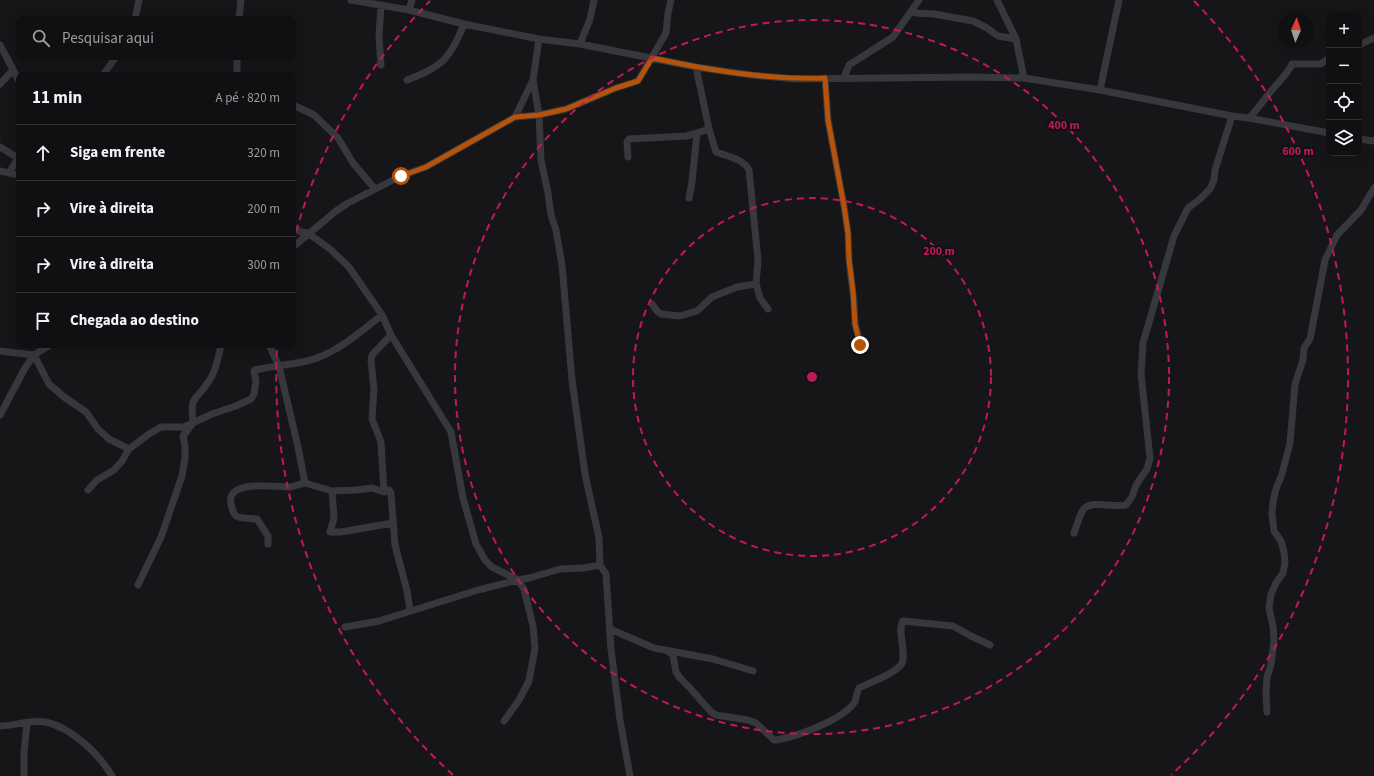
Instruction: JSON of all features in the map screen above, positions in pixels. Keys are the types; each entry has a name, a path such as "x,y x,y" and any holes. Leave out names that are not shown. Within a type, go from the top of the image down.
{"street":[{"path":"136,16 139,0"},
{"path":"239,16 241,0"},
{"path":"351,0 410,10 464,24 539,39 580,44 696,67 751,76 796,79 973,77 1024,78 1100,90 1326,132"},
{"path":"410,10 412,0"},
{"path":"580,44 590,19 594,0"},
{"path":"296,244 342,207 401,176 426,167 515,117 539,115 566,109 616,88 638,81 666,33 671,0"},
{"path":"844,78 849,64 893,37 919,0"},
{"path":"997,0 1016,39 1024,78"},
{"path":"1100,90 1119,0"},
{"path":"381,5 379,37 381,65"},
{"path":"911,11 972,21 988,28 998,36 1016,39"},
{"path":"407,80 432,69 446,58 456,45 464,24"},
{"path":"1362,44 1374,38"},
{"path":"515,117 533,80 539,39"},
{"path":"0,45 16,76"},
{"path":"105,72 114,60"},
{"path":"237,60 237,72"},
{"path":"1250,118 1276,85 1287,74 1292,64 1321,64 1326,60"},
{"path":"696,67 709,129 716,152 747,165 749,170 758,260 756,284 760,298 768,309"},
{"path":"0,84 13,70"},
{"path":"825,78 828,120 848,233 855,324 860,345"},
{"path":"533,80 539,115 541,160 562,265 572,380 585,474 599,538 600,565 606,574 611,649 620,720 630,776"},
{"path":"296,106 314,115 334,133 353,162 375,190"},
{"path":"1074,533 1084,510 1089,506 1095,504 1112,506 1126,505 1132,497 1136,485 1147,468 1150,458 1141,374 1143,343 1174,236 1188,208 1210,189 1214,180 1215,170 1232,116"},
{"path":"628,157 627,142 632,137 686,136 709,129"},
{"path":"689,198 697,133"},
{"path":"1362,140 1374,142"},
{"path":"0,147 16,157"},
{"path":"9,173 16,161"},
{"path":"0,171 16,174"},
{"path":"1267,712 1267,677 1271,665 1274,640 1274,626 1269,608 1271,594 1283,573 1285,563 1281,541 1274,531 1272,514 1273,502 1290,443 1295,384 1303,360 1304,348 1312,333 1325,260 1337,235 1361,210 1374,188"},
{"path":"296,230 308,233 330,248 349,267 382,315 391,335 451,432 463,498 476,544 485,560 492,567 518,580 524,589 533,626 535,648 529,681 519,700 504,721"},
{"path":"652,304 661,314 680,316 697,311 712,297 737,286 756,284"},
{"path":"88,490 97,480 114,470 122,461 129,449 161,427 184,426 251,399 254,394 256,380 254,371 308,361 341,346 382,315"},
{"path":"384,492 381,442 372,419 374,390 371,360 372,355 391,335"},
{"path":"0,415 25,368 34,355 45,348"},
{"path":"138,585 161,537 182,476 185,458 183,436 193,423 191,407 193,399 210,381 220,348"},
{"path":"270,348 279,366 305,483"},
{"path":"0,351 34,355"},
{"path":"34,355 49,384 64,398 86,412 98,429 109,439 129,449"},
{"path":"268,544 268,536 257,519 237,516 234,514 231,502 233,492 259,485 292,486 305,483 332,491 372,488 384,492 389,490 391,493 395,545 407,591 410,610"},
{"path":"332,491 334,518 330,532 341,532 393,523"},
{"path":"345,626 379,621 410,610 421,609 478,590 560,569 584,568 600,565"},
{"path":"667,651 673,655 676,672 680,678 711,712 716,715 748,720 756,723 774,740 776,740 822,725 832,720 855,702 859,688 900,666 903,658 901,636 901,624 903,621 953,626 990,645"},
{"path":"610,629 654,648 713,659 753,671"},
{"path":"0,726 46,722 70,732 104,763 112,776"},
{"path":"24,776 24,753 27,723"}],"route":[{"path":"401,176 426,167 515,117 539,115 566,109 616,88 638,81 652,58 709,70 751,76 796,79 825,78 828,120 848,233 855,324 860,345"}]}
